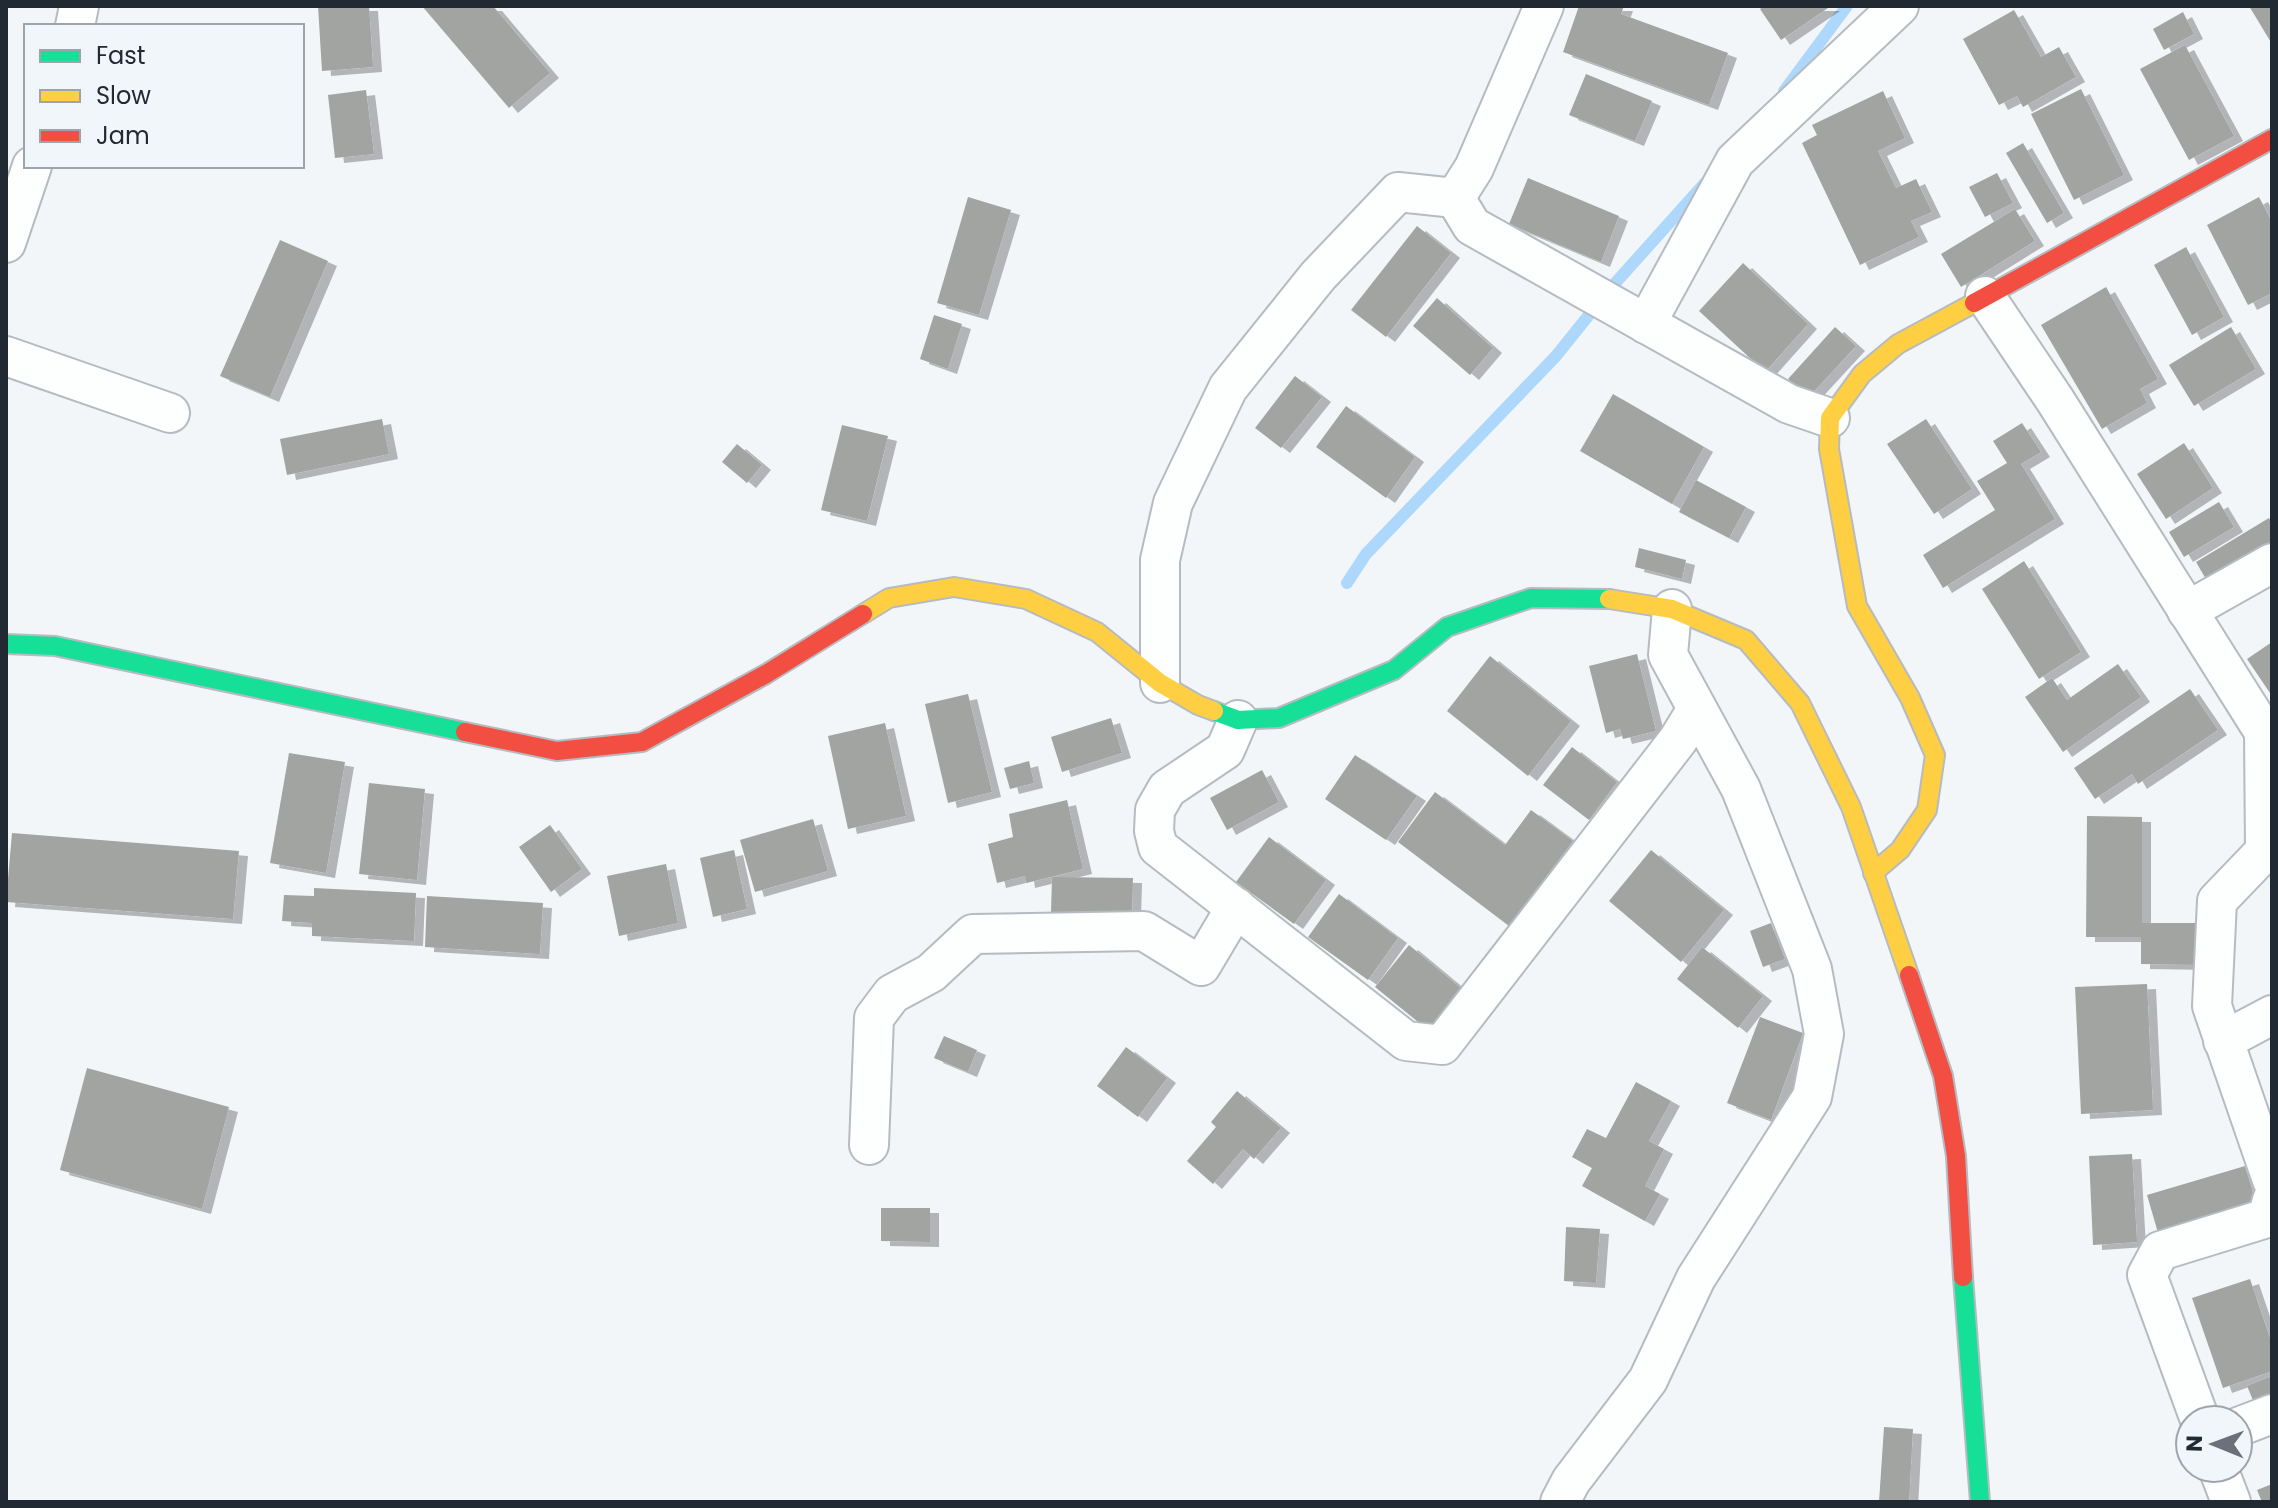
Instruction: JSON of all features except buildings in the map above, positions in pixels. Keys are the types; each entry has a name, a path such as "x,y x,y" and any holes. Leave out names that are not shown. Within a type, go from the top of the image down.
{"street":[{"path":"1455,198 1474,168 1544,6"},
{"path":"1646,324 1735,161 1899,6"},
{"path":"1873,873 1900,850 1927,810 1935,755 1910,698 1857,606 1829,449 1830,418 1862,374 1898,344 2272,139"},
{"path":"6,243 31,168"},
{"path":"1160,683 1160,560 1173,503 1228,388 1318,276 1398,192 1455,198"},
{"path":"1455,198 1472,226 1789,404 1830,418"},
{"path":"1985,296 2055,400 2264,732 2265,851 2217,901 2212,1006 2272,1180"},
{"path":"6,356 170,413"},
{"path":"2187,611 2272,563"},
{"path":"6,644 55,646 557,751 642,742 766,674 889,598 954,587 1026,599 1097,632 1160,683 1198,705 1238,720 1279,718 1337,694 1394,670 1447,627 1531,598 1612,599 1672,609 1746,640 1800,703 1851,807 1943,1076 1956,1156 1980,1502"},
{"path":"1560,1502 1571,1481 1648,1380 1696,1278 1812,1097 1824,1034 1812,969 1741,789 1668,655 1672,609"},
{"path":"1238,720 1225,750 1167,789 1155,810 1154,831 1158,847 1406,1041 1442,1045 1678,740 1697,709"},
{"path":"869,1145 874,1018 892,994 931,973 973,934 1144,931 1201,966 1236,907"},
{"path":"2223,1041 2272,1015"},
{"path":"2194,1404 2147,1275 2160,1251 2267,1218 2272,1200"}],"waterway":[{"path":"1784,91 1847,6"},
{"path":"1347,583 1366,554 1556,356 1609,290 1705,183"}],"traffic: fast":[{"path":"1214,711 1238,720 1279,718 1394,670 1447,627 1531,598 1609,599"},
{"path":"6,644 55,646 465,732"},
{"path":"1963,1277 1980,1502"}],"traffic: slow":[{"path":"1873,873 1900,850 1927,810 1935,755 1910,698 1857,606 1829,449 1830,418 1862,374 1898,344 1974,303"},
{"path":"863,614 889,598 954,587 1026,599 1097,632 1160,683 1214,711"},
{"path":"1609,599 1672,609 1746,640 1800,703 1851,807 1909,975"}],"traffic: jam":[{"path":"1974,303 2272,139"},
{"path":"465,732 557,751 642,742 766,674 863,614"},
{"path":"1909,975 1943,1076 1956,1156 1963,1277"}]}
